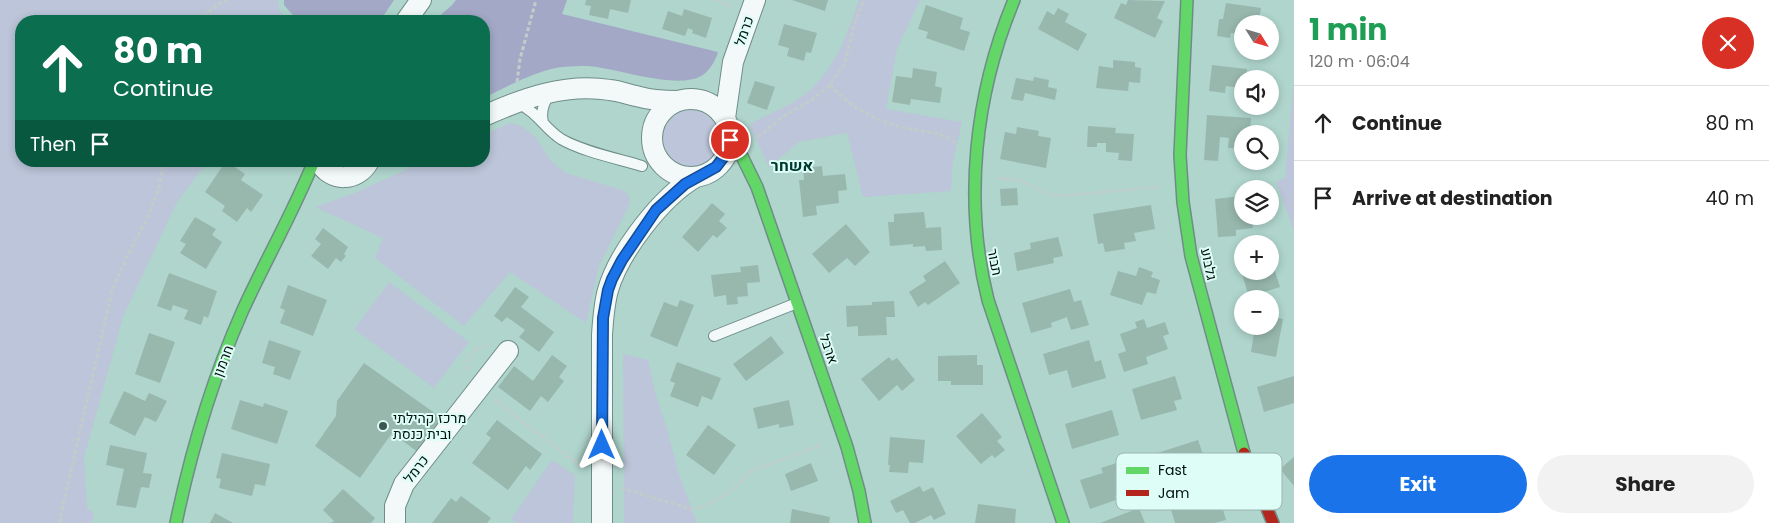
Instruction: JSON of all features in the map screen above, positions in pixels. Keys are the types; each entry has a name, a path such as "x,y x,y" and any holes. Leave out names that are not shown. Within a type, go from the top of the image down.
{"street":[{"path":"410,15 421,0"},
{"name":"כרמל","path":"734,62 755,0"},
{"name":"תבור","path":"1014,0 1000,34 989,71 975,176 974,225 984,285 1063,523"},
{"name":"גלבוע","path":"1187,0 1180,141 1185,220 1195,275 1245,453"},
{"path":"652,132 659,114 671,104 685,100 712,87 734,62"},
{"path":"602,523 602,335 608,290 617,269 651,217 673,193 705,173 726,154 729,147 727,125 734,62"},
{"path":"490,113 515,103 551,92 595,88 613,90 654,100 700,99 714,106 727,125"},
{"path":"630,95 644,111 652,132 649,162"},
{"name":"ארבל","path":"727,125 757,187 844,437 858,484 865,523"},
{"path":"649,162 661,164 681,176 705,173 737,173 757,187"},
{"path":"649,162 660,172 659,186 651,217"},
{"name":"חרמון","path":"176,523 188,468 220,366 240,315 311,167"},
{"path":"323,167 327,172 358,170"},
{"path":"293,208 312,191 358,170"},
{"name":"כרמל","path":"395,523 395,506 404,484 508,351"},
{"name":"גלבוע","path":"1267,510 1273,523"}],"lane":[{"path":"543,122 542,110 546,98 551,92"},
{"path":"515,103 531,110 556,136 571,144 649,162"},
{"path":"714,336 797,303"}],"path":[{"path":"206,15 218,4 227,0"},
{"path":"515,103 520,59 536,0"},
{"path":"739,151 781,118 816,97 830,85 844,66 855,22 864,0"},
{"path":"830,85 839,95 874,118 903,128 945,135 977,158"},
{"path":"59,523 112,291 126,258 146,221 159,188 163,167"},
{"path":"975,176 1018,180 1047,194 1058,196 1182,185"},
{"path":"508,351 497,346 487,345 478,347 467,361 467,370 471,379 480,388 602,482 691,509 702,507 730,492 751,471 844,437"}],"shaded area":[{"path":"0,0 278,0 280,11 284,15 15,15 15,167 203,167 177,202 123,317 84,458 87,508 94,513 91,523 0,523"},
{"path":"284,0 394,0 384,15 293,15 284,5"},
{"path":"456,0 567,0 562,14 718,52 707,72 690,80 662,80 588,66 565,67 532,75 490,95 490,15 441,15"},
{"path":"859,0 920,0 897,49 886,109 962,122 953,161 951,191 863,197 847,133 799,142 769,167 749,124 792,103 804,95 825,74 839,52"},
{"path":"1294,78 1294,231 1279,190 1279,181 1285,178"},
{"path":"685,110 697,110 707,114 715,122 719,138 715,154 707,162 697,166 685,166 675,162 667,154 663,144 663,132 667,122 675,114"},
{"path":"510,123 522,126 536,138 552,162 566,173 625,191 630,198 629,205 599,266 586,323 510,272 464,326 375,258 383,238 315,207 355,193 412,167 490,167 490,132"},
{"path":"389,282 469,342 434,388 354,329"},
{"path":"623,354 648,360 655,392 679,475 697,523 624,523"},
{"path":"552,460 575,475 573,523 516,523 511,519"}],"building":[{"path":"586,0 631,0 628,13 610,9 608,19 589,15 591,6 585,5"},
{"path":"792,0 828,0 825,11"},
{"path":"1128,0 1165,1 1157,18 1163,21 1155,38 1114,18 1121,3 1126,5"},
{"path":"1226,3 1261,8 1260,15 1234,15 1234,33 1231,33 1230,38 1217,36 1219,19 1223,19"},
{"path":"926,5 963,18 960,29 970,32 964,51 926,38 928,32 918,29"},
{"path":"1058,8 1069,14 1065,22 1087,34 1078,51 1038,29 1047,11 1054,15"},
{"path":"684,9 712,18 706,38 692,33 693,30 688,28 685,36 662,29 668,11 682,16"},
{"path":"784,24 817,33 811,53 806,52 804,61 787,56 789,48 778,45"},
{"path":"1113,60 1135,62 1135,67 1141,68 1140,83 1129,82 1128,91 1096,88 1099,66 1113,68"},
{"path":"1212,65 1247,69 1234,70 1234,87 1226,86 1225,93 1209,91"},
{"path":"913,68 937,72 935,86 942,88 940,103 911,99 910,105 892,102 896,76 912,78"},
{"path":"1034,77 1049,80 1048,87 1057,89 1055,100 1025,93 1023,101 1011,99 1016,78 1033,81"},
{"path":"755,81 775,87 767,110 747,103"},
{"path":"1207,115 1251,118 1251,125 1234,125 1234,148 1228,148 1229,138 1220,137 1218,161 1204,160"},
{"path":"1088,126 1116,128 1115,133 1134,134 1132,161 1118,160 1119,153 1106,152 1106,143 1097,143 1097,147 1087,147"},
{"path":"1017,127 1039,131 1038,136 1051,138 1046,168 1000,159 1005,132 1016,134"},
{"path":"822,166 823,176 845,174 847,190 838,191 839,203 816,206 817,215 803,217 799,180 804,180 803,168"},
{"path":"222,167 235,167 245,174 241,180 263,195 251,212 247,208 237,222 222,211 225,206 205,192"},
{"path":"1017,188 1018,205 1001,206 1000,189"},
{"path":"1234,197 1234,225 1253,225 1253,228 1236,230 1236,235 1234,236 1218,237 1215,199"},
{"path":"712,203 725,214 719,221 727,228 717,238 713,235 698,252 682,237"},
{"path":"1151,205 1155,229 1134,233 1136,241 1124,243 1125,249 1105,252 1103,243 1098,244 1093,214"},
{"path":"924,212 926,228 941,227 942,250 926,251 925,246 913,247 913,244 890,246 888,222 894,222 894,214"},
{"path":"195,217 216,229 212,235 222,242 206,269 180,253 186,244 180,241"},
{"path":"846,224 870,252 855,266 847,258 829,273 812,254"},
{"path":"323,228 348,247 344,254 346,256 341,262 336,258 328,269 311,256 321,244 315,239"},
{"path":"1058,237 1063,256 1053,258 1054,263 1017,271 1014,253 1031,249 1030,243"},
{"path":"945,261 960,283 928,305 925,302 918,307 909,292 926,281 923,276"},
{"path":"758,265 760,282 747,283 748,296 737,297 738,304 727,305 726,295 714,297 711,275 741,272 740,267"},
{"path":"1139,267 1153,272 1151,277 1160,280 1156,294 1147,292 1142,305 1110,295 1118,271 1136,276"},
{"path":"169,273 217,291 208,318 204,316 201,325 184,319 188,310 173,305 171,311 157,306"},
{"path":"1244,280 1278,280 1280,287 1271,290 1247,290"},
{"path":"288,285 327,300 313,336 280,323 285,310 280,308"},
{"path":"515,287 529,297 521,307 554,332 539,352 519,337 525,330 507,317 502,322 494,316"},
{"path":"1070,289 1074,302 1081,300 1089,325 1071,330 1067,317 1051,323 1052,327 1031,333 1022,303"},
{"path":"680,300 694,305 677,347 650,336 664,302 677,307"},
{"path":"894,301 895,317 886,317 887,335 858,336 858,326 847,327 846,306 872,305 872,302"},
{"path":"1279,318 1283,319 1276,357 1251,352 1254,335 1279,335"},
{"path":"1144,319 1147,328 1165,322 1169,334 1163,336 1168,349 1146,357 1148,364 1124,372 1118,354 1126,351 1120,334 1137,328 1135,322"},
{"path":"149,333 175,342 160,383 135,374"},
{"path":"771,336 784,353 746,381 733,364"},
{"path":"269,340 301,351 290,380 273,374 275,367 262,363"},
{"path":"1089,340 1095,362 1101,360 1106,378 1072,388 1067,370 1049,375 1043,354"},
{"path":"552,355 567,366 559,377 564,381 548,402 541,396 530,411 498,387 514,366 533,381"},
{"path":"977,355 977,365 983,365 983,385 951,385 951,381 938,381 938,356"},
{"path":"889,357 892,361 897,358 915,380 902,391 897,385 879,401 861,379"},
{"path":"677,362 721,378 712,400 702,396 698,407 670,396 675,383 670,381"},
{"name":"מרכז קהילתי ובית כנסת","path":"364,363 443,419 419,453 392,433 360,478 315,446 336,416 337,401"},
{"path":"1175,376 1182,399 1174,401 1177,410 1141,420 1132,389"},
{"path":"1294,376 1294,403 1264,412 1257,387"},
{"path":"124,391 145,401 149,393 167,401 156,422 145,417 135,436 109,423"},
{"path":"240,400 263,407 264,403 288,411 277,444 231,429"},
{"path":"789,400 794,425 779,428 779,424 758,429 753,408"},
{"path":"1112,410 1119,435 1072,449 1065,424"},
{"path":"982,413 1002,437 997,441 1005,450 995,458 992,455 981,464 956,436"},
{"path":"497,420 542,454 530,470 526,466 508,490 472,463 491,438 486,434"},
{"path":"708,425 736,445 714,475 686,455"},
{"path":"890,437 925,440 923,463 909,462 908,473 889,472"},
{"path":"1198,440 1203,453 1157,453"},
{"path":"110,445 147,453 143,473 152,474 149,488 141,487 136,508 116,505 124,469 106,465"},
{"path":"222,453 270,464 265,486 255,484 252,496 219,488 221,479 216,478"},
{"path":"1294,457 1294,486 1282,471 1282,467"},
{"path":"811,463 818,481 791,491 785,474"},
{"path":"1116,463 1116,500 1090,509 1080,480 1103,473 1101,468"},
{"path":"920,486 923,492 933,487 946,514 934,520 931,515 915,523 910,523 903,510 896,513 890,501"},
{"path":"343,489 375,518 371,523 331,523 334,521 323,510"},
{"path":"461,496 491,518 487,523 432,523 451,498 456,502"},
{"path":"978,504 1016,509 1015,523 975,523"},
{"path":"792,509 830,517 829,523 790,523"},
{"path":"1134,510 1140,510 1145,523 1100,523"},
{"path":"1171,510 1223,510 1226,520 1214,523 1175,523"},
{"path":"215,513 233,523 210,523"}],"traffic: fast":[{"path":"1014,0 990,73 982,110 975,186 976,225 980,263 988,300 1063,523"},
{"path":"1187,0 1180,155 1183,202 1191,256 1244,453"},
{"path":"730,132 757,187 847,447 859,491 865,523"},
{"path":"176,523 188,469 221,364 242,312 311,167"}],"traffic: jam":[{"path":"1268,510 1273,523"}],"place":[{"name":"מרכז קהילתי ובית כנסת","path":"383,426"}],"district":[{"name":"אשחר","path":"792,165"}],"route":[{"path":"602,445 603,318 605,302 612,279 622,260 656,210 679,188 716,167 726,154 730,140"}]}
